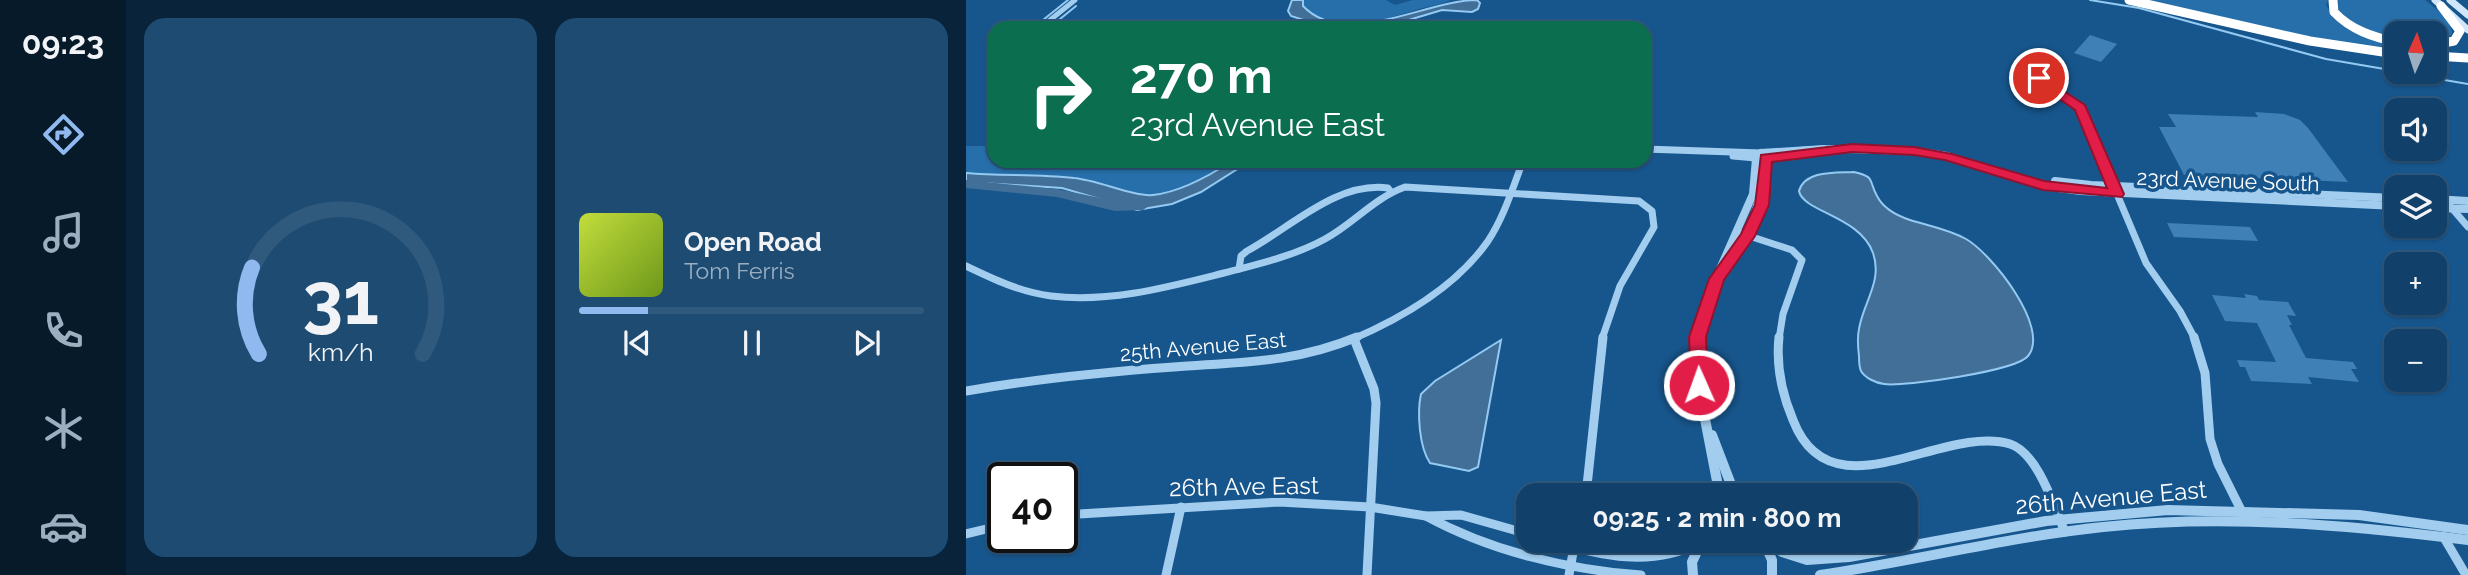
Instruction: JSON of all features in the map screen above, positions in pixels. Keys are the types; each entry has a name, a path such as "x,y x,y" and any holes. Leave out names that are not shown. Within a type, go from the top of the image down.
{"highway":[{"path":"2129,0 2310,41 2384,52"},
{"path":"2333,0 2334,12 2343,22 2384,39"},
{"path":"2438,3 2460,31 2455,41 2447,43"},
{"path":"2447,57 2468,58"}],"main road":[{"path":"2450,0 2468,15"},
{"path":"2438,3 2468,30"}],"street":[{"path":"1049,21 1075,0"},
{"path":"2031,73 2080,108 2150,271 2180,311 2195,338 2205,373 2210,439 2240,510 2249,522"},
{"path":"1652,149 1797,157 1852,148 1914,151 1947,156 2019,176"},
{"path":"1717,483 1699,385 1698,337 1717,279 1755,192 1761,156"},
{"path":"1717,279 1747,236 1762,205 1761,156"},
{"name":"25th Avenue East","path":"966,391 1133,370 1242,365 1290,359 1354,339 1393,321 1464,270 1489,239 1520,168"},
{"name":"23rd Avenue South","path":"2019,176 2043,186 2384,205"},
{"path":"1238,269 1241,256 1247,251 1334,197 1375,185 1388,188 1391,192"},
{"path":"966,266 1026,291 1078,296 1144,292 1297,252 1324,240 1354,221 1391,192 1412,187 1630,198 1646,204 1656,218 1654,227 1619,285 1604,330 1597,370 1593,458 1588,483"},
{"name":"23rd Avenue South","path":"2116,190 2384,198"},
{"path":"2447,200 2468,201"},
{"path":"2447,203 2468,227"},
{"path":"2447,209 2468,209"},
{"path":"1737,232 1792,250 1802,260 1781,313 1777,355 1791,416 1813,452 1829,461 1856,467 1972,444 2010,442 2023,448 2031,457 2063,526"},
{"path":"1354,339 1376,397 1367,575"},
{"path":"1706,418 1730,483"},
{"name":"26th Ave East","path":"1078,514 1279,502 1370,507 1426,516"},
{"path":"1166,575 1181,506"},
{"name":"26th Avenue East","path":"1820,575 1899,563 2063,526 2168,510 2358,515 2468,530"},
{"path":"1426,516 1461,515 1516,531"},
{"path":"1426,516 1450,530 1570,571 1641,575"},
{"name":"26th Avenue East","path":"1918,544 2011,527 2172,521 2362,526 2468,540"},
{"path":"2437,526 2466,575"},
{"path":"966,534 987,529"},
{"path":"1570,571 1573,553"},
{"path":"1618,553 1637,557 1678,553"},
{"path":"1693,575 1692,562 1696,553"},
{"path":"1768,553 1772,560 1772,575"},
{"name":"26th Avenue East","path":"1785,553 1807,560 1871,553"}],"shaded area":[{"path":"1292,0 1303,0 1303,6 1320,18 1330,21 1306,21 1291,16 1288,11"},
{"path":"1303,0 1386,0 1395,5 1413,0 1451,0 1375,21 1327,21 1303,6"},
{"path":"1477,0 1480,3 1478,9 1472,12 1442,10 1405,21 1379,21 1457,2"},
{"path":"2138,0 2328,0 2326,5 2333,16 2384,39 2384,50"},
{"path":"2338,0 2425,0 2447,21 2384,21 2384,37 2367,32 2339,14"},
{"path":"2447,21 2451,29 2452,34 2447,39"},
{"path":"966,146 987,146 987,168 1220,168 1184,187 1153,195 1074,178 966,173"},
{"path":"1220,168 1239,168 1201,192 1172,204 1137,210 1062,188 966,182 966,173 1084,179 1145,195 1184,187"},
{"path":"1854,172 1869,178 1880,200 1891,211 1966,239 1989,259 2015,292 2025,310 2032,328 2033,344 2028,356 2019,362 1982,372 1913,383 1881,383 1863,374 1859,366 1858,336 1876,273 1873,253 1857,231 1810,204 1799,191 1802,184 1814,176"},
{"path":"1501,340 1478,467 1469,471 1430,463 1423,448 1420,429 1421,394 1435,381"}],"building":[{"path":"2090,35 2117,44 2101,62 2074,53"},
{"path":"2255,112 2284,114 2300,120 2348,182 2184,175 2159,127 2176,127 2168,114 2258,117"},
{"path":"2167,223 2250,227 2258,241 2174,237"},
{"path":"2244,294 2257,296 2259,300 2288,302 2296,316 2287,315 2292,325 2289,325 2306,358 2353,362 2357,369 2351,369 2359,382 2308,377 2312,384 2251,381 2245,367 2240,367 2237,360 2276,362 2257,323 2225,321 2212,295 2246,298"}],"waterway":[{"path":"1042,21 1068,0"},
{"path":"2090,0 2139,8 2326,59 2384,69"},
{"path":"1058,21 1076,6"},
{"path":"2447,80 2468,84"},
{"path":"966,184 1057,193 1115,206 1143,205"}],"route":[{"path":"1699,385 1698,337 1717,279 1747,236 1762,205 1765,158 1797,157 1852,148 1914,151 1947,156 2019,176 2043,186 2117,194 2083,111 2039,78"}]}
